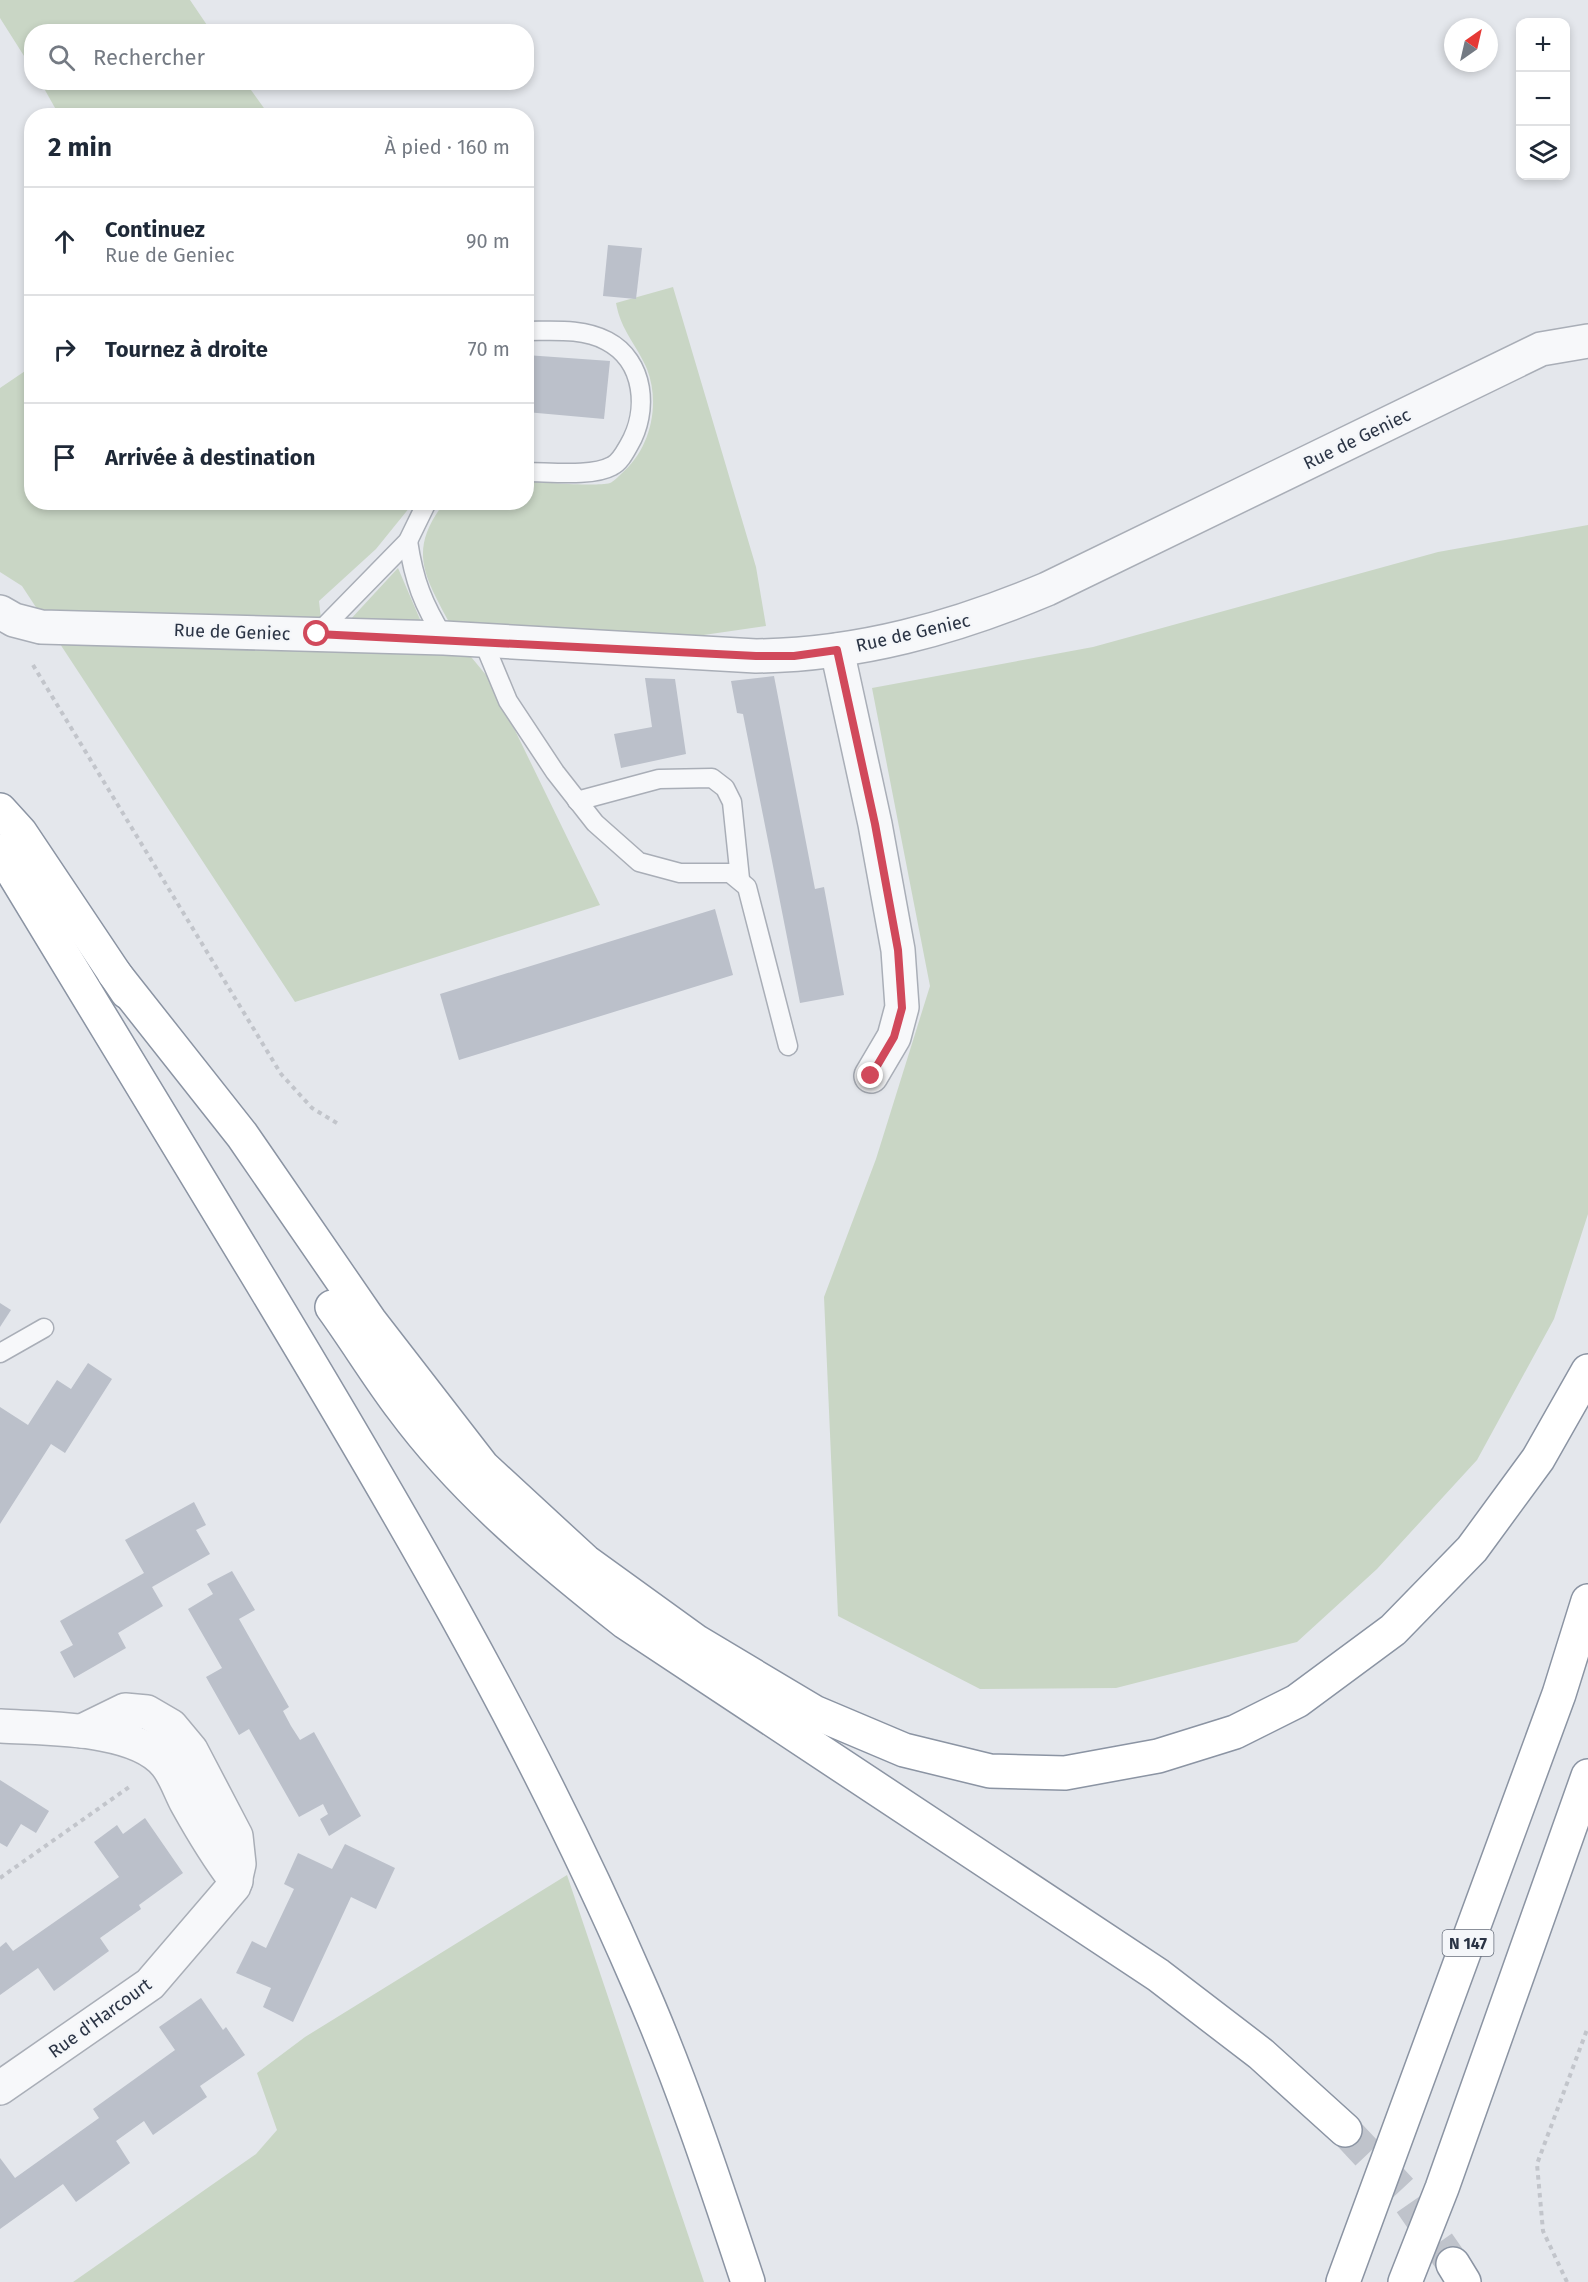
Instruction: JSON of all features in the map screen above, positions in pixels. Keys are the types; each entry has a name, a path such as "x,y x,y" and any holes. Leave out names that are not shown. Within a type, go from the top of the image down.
{"highway":[{"path":"0,810 20,832 266,1209 403,1410 480,1498 543,1557 625,1622 1158,1975 1261,2054 1344,2130"},
{"path":"0,851 364,1451 469,1639 556,1807 636,1976 698,2128 748,2282"},
{"path":"114,973 242,1135 370,1321 483,1467 585,1562 697,1642 814,1712 904,1750 990,1771 1065,1773 1158,1756 1235,1732 1297,1701 1393,1630 1472,1549 1538,1459 1588,1371"},
{"name":"N 147","path":"1343,2282 1551,1716 1588,1601"},
{"path":"1405,2282 1446,2177 1588,1776"}],"street":[{"name":"Rue de Geniec","path":"3,614 41,627 444,639 756,656 794,656 837,650 932,632 989,613 1047,589 1541,349 1588,341"},
{"path":"837,650 875,824 898,950 902,1008 894,1037 871,1076"},
{"name":"Rue d'Harcourt","path":"0,2088 155,1979 231,1892 236,1881 239,1850 236,1836 191,1750 171,1726 147,1712 125,1710 82,1731"},
{"path":"0,1726 82,1731 134,1743 165,1763 211,1848 236,1881"}],"lane":[{"path":"534,332 590,334 609,342 632,364 641,401 636,432 621,459 613,466 600,471 534,472"},
{"path":"317,634 408,541 423,510"},
{"path":"408,541 415,582 427,610 444,639"},
{"path":"483,641 508,701 595,824 639,862 680,873 730,873 747,887 762,936 788,1046"},
{"path":"577,801 659,778 712,778 725,789 732,802 740,879"},
{"path":"0,1353 44,1328"}],"path":[{"path":"3,614 281,1074 312,1108 340,1125"},
{"path":"0,1878 165,1763"},
{"path":"1567,2282 1543,2231 1537,2164 1588,2027"}],"green space":[{"path":"0,0 190,0 206,24 24,24 24,56 0,18"},
{"path":"45,90 251,90 264,108 55,108"},
{"path":"673,287 756,567 766,626 683,638 449,622 427,576 424,563 423,549 426,535 439,510 534,510 534,482 610,483 631,464 646,440 653,412 651,383 643,360 625,330 616,303"},
{"path":"24,372 24,510 408,510 376,549 319,601 323,637 467,652 491,681 600,905 295,1002 22,586 0,572 0,388"},
{"path":"1588,525 1588,1214 1554,1319 1477,1460 1377,1569 1297,1642 1116,1688 980,1689 838,1616 824,1297 876,1159 930,986 872,688 1093,647 1438,552"},
{"path":"398,568 422,624 349,621"},
{"path":"567,1875 704,2282 73,2282 256,2154 277,2130 257,2073 305,2037"}],"building":[{"path":"608,245 642,248 636,299 603,296"},
{"path":"534,356 610,361 604,419 534,413"},
{"path":"774,676 815,889 824,887 844,995 800,1003 743,714 737,713 731,681"},
{"path":"645,678 675,679 686,754 621,768 614,734 652,727"},
{"path":"715,909 733,975 459,1060 440,994"},
{"path":"0,1303 11,1310 0,1327"},
{"path":"88,1363 112,1379 65,1453 51,1444 0,1524 0,1407 28,1425 57,1380 71,1389"},
{"path":"194,1502 206,1525 196,1530 210,1554 152,1587 163,1606 118,1633 126,1648 74,1678 60,1652 73,1645 60,1621 144,1573 125,1540"},
{"path":"232,1571 255,1610 239,1619 289,1707 283,1711 300,1740 314,1732 361,1816 329,1836 320,1819 328,1814 323,1804 299,1817 249,1729 239,1735 206,1677 222,1668 188,1609 213,1594 207,1584"},
{"path":"0,1780 49,1811 36,1833 21,1824 7,1847 0,1843"},
{"path":"145,1818 183,1873 139,1905 141,1909 100,1938 109,1951 54,1991 38,1968 0,1995 0,1947 6,1942 13,1951 119,1877 94,1842 117,1825 123,1834"},
{"path":"345,1844 395,1868 376,1909 351,1897 293,2022 263,2007 271,1988 236,1973 252,1941 266,1948 294,1889 284,1884 298,1853 332,1869"},
{"path":"201,1998 223,2030 226,2027 245,2055 200,2086 207,2097 153,2135 144,2121 116,2141 130,2163 76,2202 63,2184 0,2229 0,2158 15,2178 99,2118 93,2109 175,2050 159,2027"}],"tunnel":[{"path":"1345,2130 1402,2191 1453,2264"}],"route":[{"path":"317,634 756,656 794,656 837,650 875,824 898,950 902,1008 894,1037 871,1076"}]}
